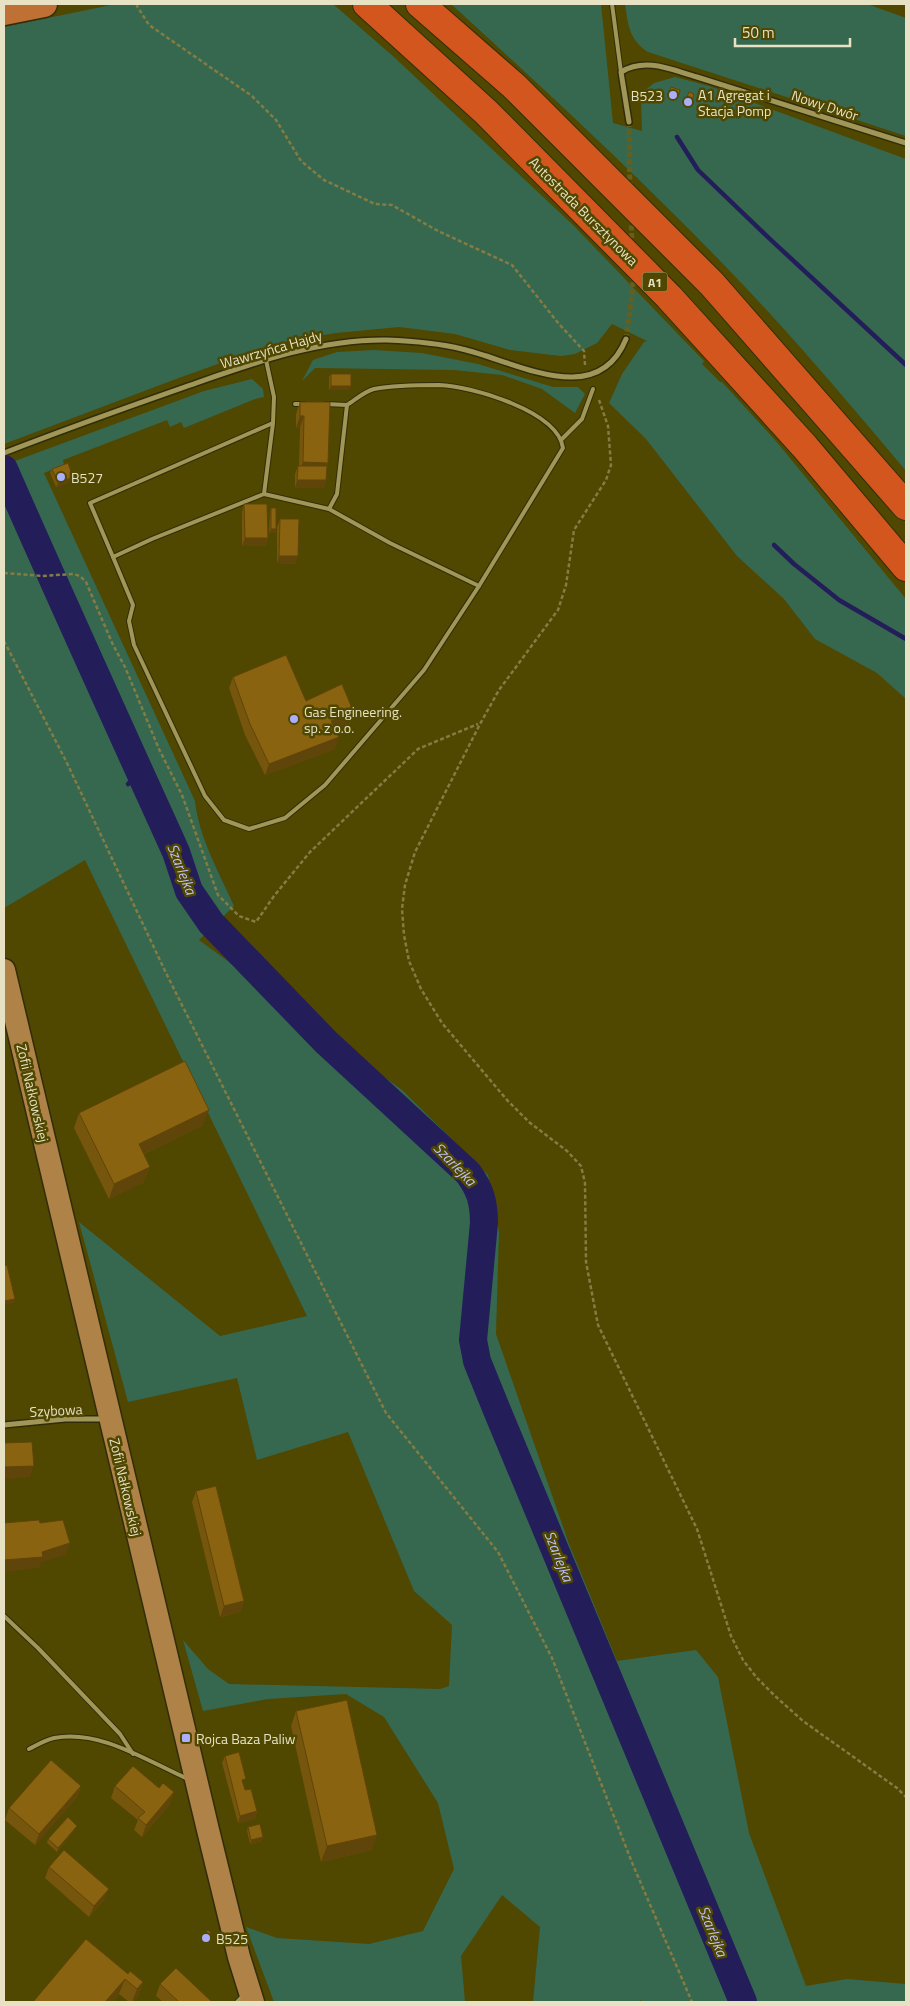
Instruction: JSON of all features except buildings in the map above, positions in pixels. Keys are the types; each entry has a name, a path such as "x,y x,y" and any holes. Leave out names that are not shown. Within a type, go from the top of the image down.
{"highway":[{"path":"420,4 514,86 712,284 906,506"},
{"name":"Autostrada Bursztynowa","path":"375,11 486,112 694,322 805,447 906,567"}],"main road":[{"path":"4,12 44,4"}],"street":[{"name":"Nowy Dwór","path":"621,72 637,64 662,67 906,143"},
{"path":"621,72 628,122"},
{"path":"586,377 596,373 614,360 621,351 626,338"},
{"name":"Wawrzyńca Hajdy","path":"4,453 89,420 266,360 320,346 360,341 422,342 463,349 542,374 586,377"},
{"name":"Zofii Nałkowskiej","path":"4,970 234,1940 246,1998"},
{"name":"Szybowa","path":"4,1425 65,1419 110,1419"}],"lane":[{"path":"612,4 621,72"},
{"path":"264,494 273,424 274,397 266,360"},
{"path":"273,424 90,503 133,604 129,621 134,645 205,796 224,820 249,829 285,818 325,785 424,670 479,586 563,448 562,439 554,429 532,414 482,392 440,385 372,390 347,405 321,404"},
{"path":"562,439 582,418 593,389"},
{"path":"295,404 313,404"},
{"path":"329,510 337,494 347,405"},
{"path":"113,557 264,494 329,510 390,543 479,586"},
{"path":"4,1616 120,1734 133,1754"},
{"path":"29,1749 53,1738 86,1737 117,1746 196,1783"}],"path":[{"path":"137,4 149,25 252,96 276,120 301,161 324,180 375,204 392,205 438,231 512,265 559,324 584,351 586,377"},
{"path":"593,389 602,404 608,426 611,465 606,480 574,530 566,585 558,610 499,690 415,852 405,885 402,909 409,961 421,989 442,1023 507,1100 529,1122 567,1151 581,1166 585,1183 586,1262 598,1325 697,1529 732,1636 743,1660 774,1696 803,1721 897,1788 906,1797"},
{"path":"4,573 42,576 73,574 80,576 86,582 113,645 125,667 159,749 182,795 218,894 239,916 256,922 274,896 310,852 418,749 480,724"},
{"path":"4,641 66,761 166,973 386,1413 498,1552 543,1640 552,1658 633,1865 692,2002"}],"green space":[{"path":"116,4 333,4 394,57 574,226 704,361 702,364 722,382 775,440 906,599 906,699 877,673 815,639 784,599 737,556 646,439 609,403 622,374 644,342 647,341 612,324 597,343 575,354 561,356 510,350 455,334 399,327 336,333 273,344 4,444 4,27"},
{"path":"451,4 601,4 613,123 642,131 641,100 643,92 654,83 675,77 709,86 906,159 906,471 795,342 693,233 625,166"},
{"path":"625,4 867,4 906,18 906,136 648,52 637,42 630,31"},
{"path":"374,350 422,353 478,364 553,387 578,387 585,394 575,413 542,389 502,375 454,370 315,368 302,381 313,360 337,352"},
{"path":"252,379 263,389 264,397 184,428 181,422 170,427 167,420 63,460 64,465 44,473 195,801 205,842 234,906 199,940 402,1090 488,1175 499,1232 496,1334 569,1544 617,1661 696,1650 718,1677 749,1833 806,1986 847,1979 906,1984 906,2002 643,2002 640,2000 639,2002 533,2002 540,1927 502,1895 461,1956 465,2002 274,2002 246,1927 277,1938 369,1944 423,1931 454,1869 438,1803 384,1717 346,1694 268,1699 203,1711 183,1640 208,1669 229,1684 440,1689 449,1686 452,1625 414,1591 348,1432 257,1460 237,1378 128,1402 79,1222 220,1336 307,1316 85,860 4,908 4,465 204,391"}],"waterway":[{"path":"677,137 698,170 906,365"},
{"name":"Szarlejka","path":"4,469 176,852 189,891 211,923 326,1042 468,1173 476,1185 482,1202 484,1223 473,1340 477,1361 743,2002"},
{"path":"774,545 794,564 839,600 906,639"},
{"path":"128,784 140,773"}],"tunnel":[{"path":"629,122 630,189"},
{"path":"631,218 632,244"},
{"path":"626,339 633,288 632,273"}],"place":[{"name":"B523","path":"673,95"},
{"name":"A1 Agregat i Stacja Pomp","path":"688,102"},
{"name":"B527","path":"61,477"},
{"name":"Gas Engineering. sp. z o.o.","path":"294,719"},
{"name":"Rojca Baza Paliw","path":"186,1738"},
{"name":"B525","path":"206,1938"}]}
